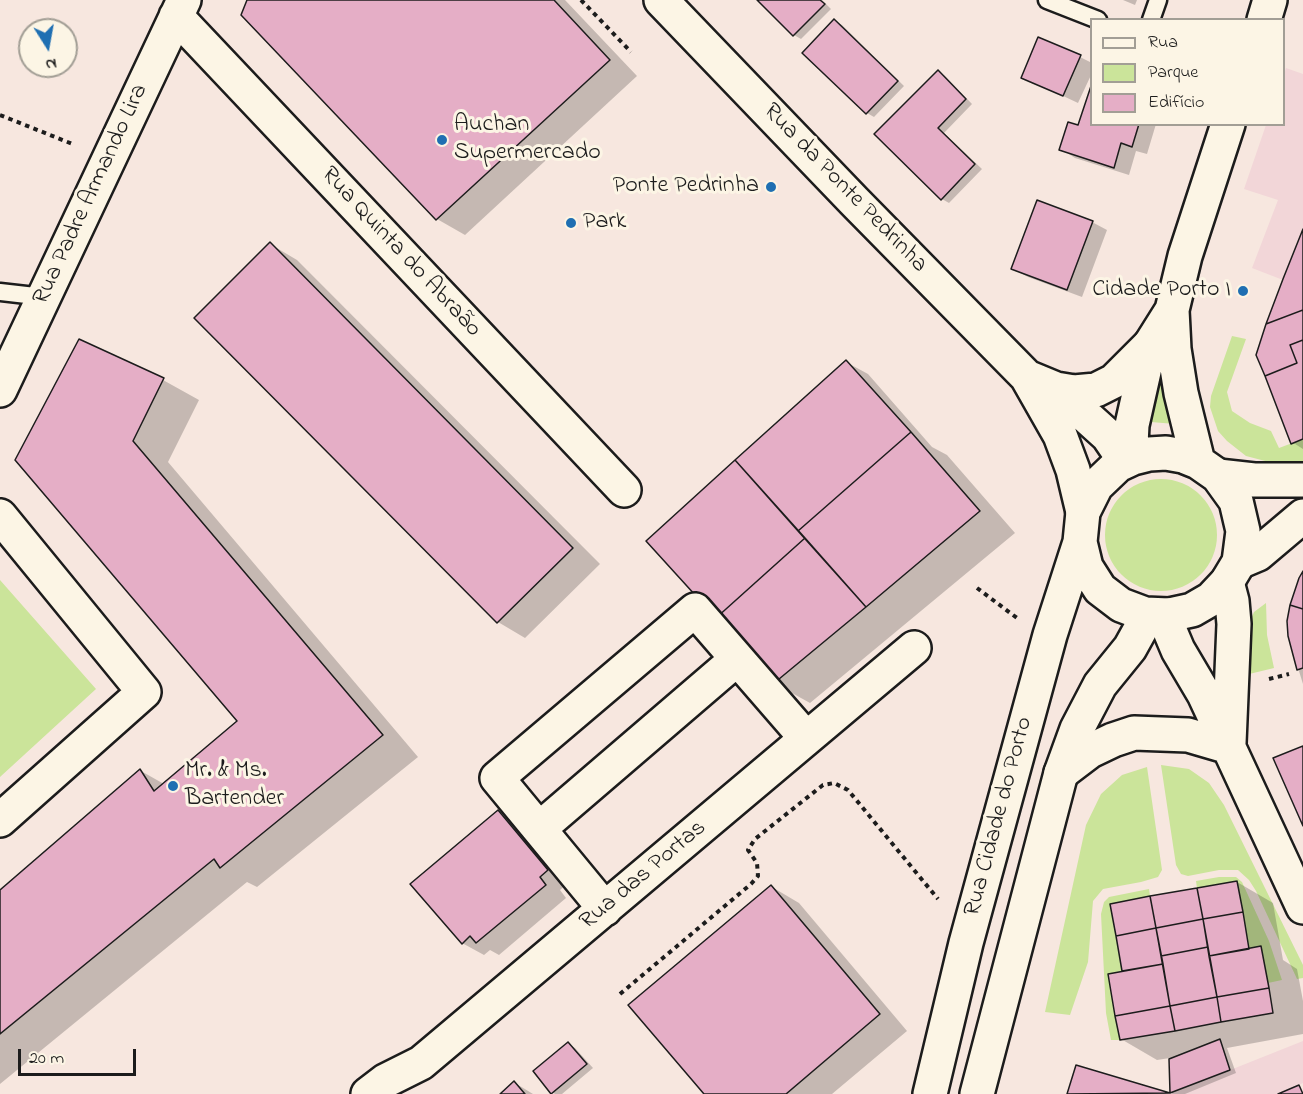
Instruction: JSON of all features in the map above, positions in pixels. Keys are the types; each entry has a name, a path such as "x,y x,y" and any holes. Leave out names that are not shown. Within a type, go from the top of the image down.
{"street":[{"name":"Rua da Ponte Pedrinha","path":"661,0 854,201 1042,383 1108,436 1129,460"},
{"path":"1265,18 1270,0"},
{"name":"Rua Padre Armando Lira","path":"0,390 180,8"},
{"name":"Rua Quinta do Abraão","path":"180,8 624,489"},
{"path":"1227,126 1185,256 1172,310 1180,393 1208,469 1236,501 1243,531 1233,572 1234,624 1229,747"},
{"path":"1042,383 1074,392 1096,390 1114,381 1150,345 1172,310"},
{"path":"1150,345 1132,425 1129,460 1149,454 1166,453 1183,456 1208,469 1254,480 1303,480"},
{"name":"Rua da Ponte Pedrinha","path":"1042,383 1073,471 1081,527"},
{"name":"Rua Cidade do Porto","path":"930,1094 966,943 1081,527 1096,486 1118,465 1129,460"},
{"path":"0,516 144,692 0,820"},
{"path":"1081,527 1086,567 1100,589 1121,605 1157,615 1192,610 1212,598 1233,572 1303,516"},
{"path":"605,909 497,778 695,610 806,738"},
{"path":"1157,615 1170,631 1178,650 1204,694 1303,907"},
{"name":"Rua Cidade do Porto","path":"977,1094 1061,773 1077,729 1100,685 1130,648 1140,630 1157,615"},
{"name":"Rua das Portas","path":"368,1094 385,1081 421,1063 914,648"},
{"path":"539,829 737,658"},
{"path":"1061,773 1090,751 1134,733 1188,735 1229,747"}],"lane":[{"path":"1047,0 1093,18"},
{"path":"1151,18 1158,0"},
{"path":"0,292 44,297"}],"path":[{"path":"581,0 631,52"},
{"path":"0,115 50,134"},
{"path":"977,588 1022,622"},
{"path":"1277,677 1289,674"},
{"path":"620,994 751,884 758,876 757,862 748,850 755,839 823,785 834,783 848,790 939,900"}],"shaded area":[{"path":"1286,68 1303,74 1303,310 1283,280 1252,268 1278,200 1244,189 1266,126 1285,126"},
{"path":"1303,1041 1303,1083 1299,1085 1303,1094 1170,1094"}],"green space":[{"path":"1232,336 1246,339 1227,392 1232,411 1250,423 1271,431 1279,448 1303,439 1303,461 1273,463 1246,456 1218,431 1210,407 1211,396"},
{"path":"1166,342 1175,424 1151,422"},
{"path":"1161,479 1182,483 1201,495 1213,514 1217,535 1213,556 1201,575 1182,587 1161,591 1140,587 1121,575 1109,556 1105,535 1109,514 1121,495 1140,483"},
{"path":"0,580 96,689 0,777"},
{"path":"1266,603 1267,635 1274,668 1241,676 1247,628 1254,612"},
{"path":"1161,765 1189,769 1209,783 1224,805 1303,965 1303,978 1297,979 1256,891 1249,880 1238,870 1219,870 1188,876 1181,874 1176,865"},
{"path":"1147,767 1162,870 1158,877 1103,889 1093,901 1088,962 1070,1015 1045,1012 1086,825 1101,794 1122,775"},
{"path":"1236,877 1242,882 1269,941 1282,980 1268,983 1261,947 1249,949 1237,881 1197,888 1196,881"},
{"path":"1149,889 1150,896 1110,904 1122,971 1108,974 1120,1040 1111,1040 1106,1013 1101,914 1104,902 1109,897"}],"building":[{"name":"Auchan Supermercado","path":"247,0 554,0 610,60 436,220 241,15"},
{"path":"757,0 820,0 825,4 793,36"},
{"path":"834,19 898,81 866,114 802,53"},
{"path":"1038,37 1081,55 1063,96 1021,78"},
{"path":"938,70 966,99 938,128 975,164 941,200 874,134"},
{"path":"1090,89 1090,126 1138,126 1132,147 1121,143 1114,168 1059,150 1068,122 1078,125"},
{"path":"1037,200 1093,221 1067,290 1011,269"},
{"path":"1303,229 1303,310 1266,324 1283,279"},
{"path":"270,242 573,548 497,623 194,318"},
{"path":"1303,310 1303,340 1290,345 1297,363 1265,376 1256,355 1266,324"},
{"path":"79,339 164,378 133,441 383,735 220,868 214,859 0,1034 0,890 140,769 154,791 237,721 15,460"},
{"path":"1303,340 1303,439 1291,444 1265,376 1297,363 1290,345"},
{"path":"846,360 911,432 798,531 735,460"},
{"path":"911,432 980,511 866,607 798,531"},
{"path":"735,460 805,538 716,618 646,541"},
{"path":"805,538 866,607 773,684 716,618"},
{"path":"1303,571 1303,609 1290,605"},
{"path":"1290,605 1303,609 1303,668 1297,670 1288,636 1287,621"},
{"path":"1303,746 1303,826 1273,758"},
{"path":"498,810 548,870 540,877 546,885 476,943 470,936 462,944 410,884"},
{"path":"1237,881 1243,912 1203,919 1197,888"},
{"path":"771,885 880,1014 786,1094 704,1094 628,1005"},
{"path":"1197,888 1203,919 1156,928 1150,896"},
{"path":"1150,896 1156,928 1116,936 1110,904"},
{"path":"1243,912 1249,949 1209,956 1203,919"},
{"path":"1203,919 1208,947 1161,956 1156,928"},
{"path":"1156,928 1163,964 1122,971 1116,936"},
{"path":"1261,946 1269,988 1217,997 1209,956"},
{"path":"1208,947 1217,997 1170,1006 1161,956"},
{"path":"1163,964 1170,1006 1115,1016 1108,974"},
{"path":"1269,988 1273,1013 1221,1022 1217,997"},
{"path":"1217,997 1221,1022 1175,1031 1170,1006"},
{"path":"1170,1006 1175,1031 1120,1040 1115,1016"},
{"path":"1220,1039 1230,1070 1170,1093 1169,1059"},
{"path":"568,1042 587,1064 551,1094 533,1071"},
{"path":"1076,1065 1170,1093 1067,1094"},
{"path":"514,1081 525,1094 500,1094"},
{"path":"1299,1085 1303,1094 1278,1094"}],"place":[{"name":"Auchan Supermercado","path":"442,140"},
{"name":"Ponte Pedrinha","path":"771,187"},
{"name":"Park","path":"571,223"},
{"name":"Cidade Porto I","path":"1243,291"},
{"name":"Mr. & Ms. Bartender","path":"173,786"}]}
